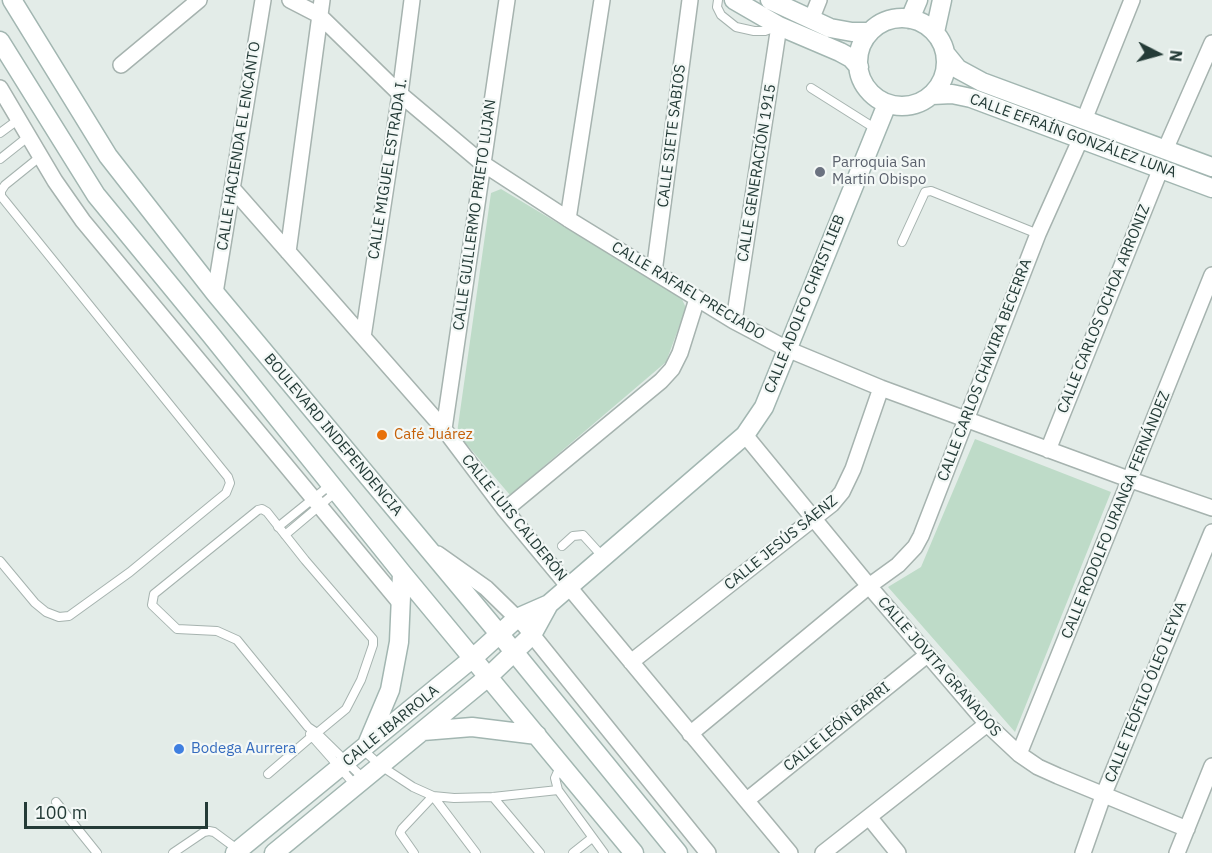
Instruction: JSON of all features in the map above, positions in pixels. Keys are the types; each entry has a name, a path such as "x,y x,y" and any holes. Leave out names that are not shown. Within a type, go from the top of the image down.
{"main road":[{"name":"BOULEVARD INDEPENDENCIA","path":"12,0 108,156 215,293 678,853"},
{"path":"734,0 779,26 840,52 851,58 859,67"},
{"path":"770,0 830,28 870,32"},
{"path":"910,19 918,0"},
{"path":"935,32 942,0"},
{"path":"901,17 910,19 926,24 935,32 945,53 946,68 941,83 922,101 911,105 887,104 875,97 866,87 860,74 859,51 870,32 880,24 901,17"},
{"name":"BOULEVARD INDEPENDENCIA","path":"0,41 96,195 402,573 634,853"},
{"name":"CALLE EFRAÍN GONZÁLEZ LUNA","path":"945,53 958,69 967,75 1161,168 1212,188"},
{"name":"CALLE EFRAÍN GONZÁLEZ LUNA","path":"932,94 951,94 971,98 1166,150 1212,167"},
{"name":"CALLE ADOLFO CHRISTLIEB","path":"745,435 764,407 887,104"},
{"name":"CALLE IBARROLA","path":"237,852 473,658 517,618 549,604 745,435"},
{"path":"365,747 390,690 399,642 402,573"},
{"name":"CALLE IBARROLA","path":"274,853 514,653 532,635 549,604"},
{"path":"423,731 472,727 537,735"}],"street":[{"path":"121,65 199,0"},
{"name":"CALLE HACIENDA EL ENCANTO","path":"215,293 263,0"},
{"name":"CALLE RAFAEL PRECIADO","path":"290,0 321,8 400,94 482,163 734,321 787,349 881,388 1212,508"},
{"name":"CALLE MIGUEL ESTRADA I.","path":"363,337 412,0"},
{"name":"CALLE GUILLERMO PRIETO LUJAN","path":"444,429 507,0"},
{"path":"568,219 602,0"},
{"name":"CALLE SIETE SABIOS","path":"654,272 690,0"},
{"path":"811,20 819,0"},
{"name":"CALLE CARLOS CHAVIRA BECERRA","path":"868,586 898,565 918,542 1132,0"},
{"path":"288,252 321,8"},
{"name":"CALLE GENERACIÓN 1915","path":"734,321 779,26"},
{"path":"1166,150 1212,43"},
{"path":"0,88 55,181 83,221 401,604"},
{"name":"CALLE CARLOS OCHOA ARRONIZ","path":"1048,450 1161,168"},
{"name":"CALLE LUIS CALDERÓN","path":"232,188 444,429 506,510 790,853"},
{"name":"CALLE RODOLFO URANGA FERNÁNDEZ","path":"1019,754 1212,275"},
{"path":"506,510 661,381 672,369 680,353 697,299"},
{"name":"CALLE JESÚS SÁENZ","path":"631,662 815,519 843,492 881,388"},
{"name":"CALLE JOVITA GRANADOS","path":"745,435 927,655 987,724 1019,754 1038,767 1103,796 1187,829"},
{"name":"CALLE TEÓFILO ÓLEO LEYVA","path":"1083,853 1103,796 1212,532"},
{"path":"427,547 486,588 517,618 708,853"},
{"path":"690,734 868,586"},
{"name":"CALLE LEÓN BARRI","path":"747,800 927,655"},
{"path":"823,853 987,724"},
{"path":"1177,853 1212,766"},
{"path":"869,817 898,853"}],"lane":[{"path":"718,0 717,7 721,15 736,27 765,31 779,26"},
{"path":"811,88 877,129"},
{"path":"0,133 19,119"},
{"path":"0,159 29,136"},
{"path":"0,561 35,603 46,612 59,617 69,616 130,572 226,493 230,483 228,477 2,196 1,190 5,185 41,156"},
{"path":"902,242 925,192 931,191 1038,234"},
{"path":"278,527 334,488"},
{"path":"285,536 316,502"},
{"path":"268,774 314,735 345,708 362,680 374,645 373,639 267,512 262,509 154,594 151,602 153,609 177,629 217,631 237,640 314,735 360,783"},
{"path":"562,546 573,536 583,535 603,557"},
{"path":"365,747 381,766 413,787 433,796 493,797 558,790"},
{"path":"561,764 555,778 558,790 604,853"},
{"path":"414,853 400,833 433,796"},
{"path":"433,796 476,853"},
{"path":"493,797 540,853"},
{"path":"56,802 97,853"},
{"path":"173,853 209,831 214,832 237,852"},
{"path":"573,853 592,838"}],"green space":[{"path":"501,189 681,297 686,308 666,362 510,495 457,433 491,193"},
{"path":"975,439 1111,492 1015,732 888,587 921,567"}],"place":[{"name":"Parroquia San Martin Obispo","path":"820,172"},
{"name":"Café Juárez","path":"382,435"},
{"name":"Bodega Aurrera","path":"179,749"}]}
